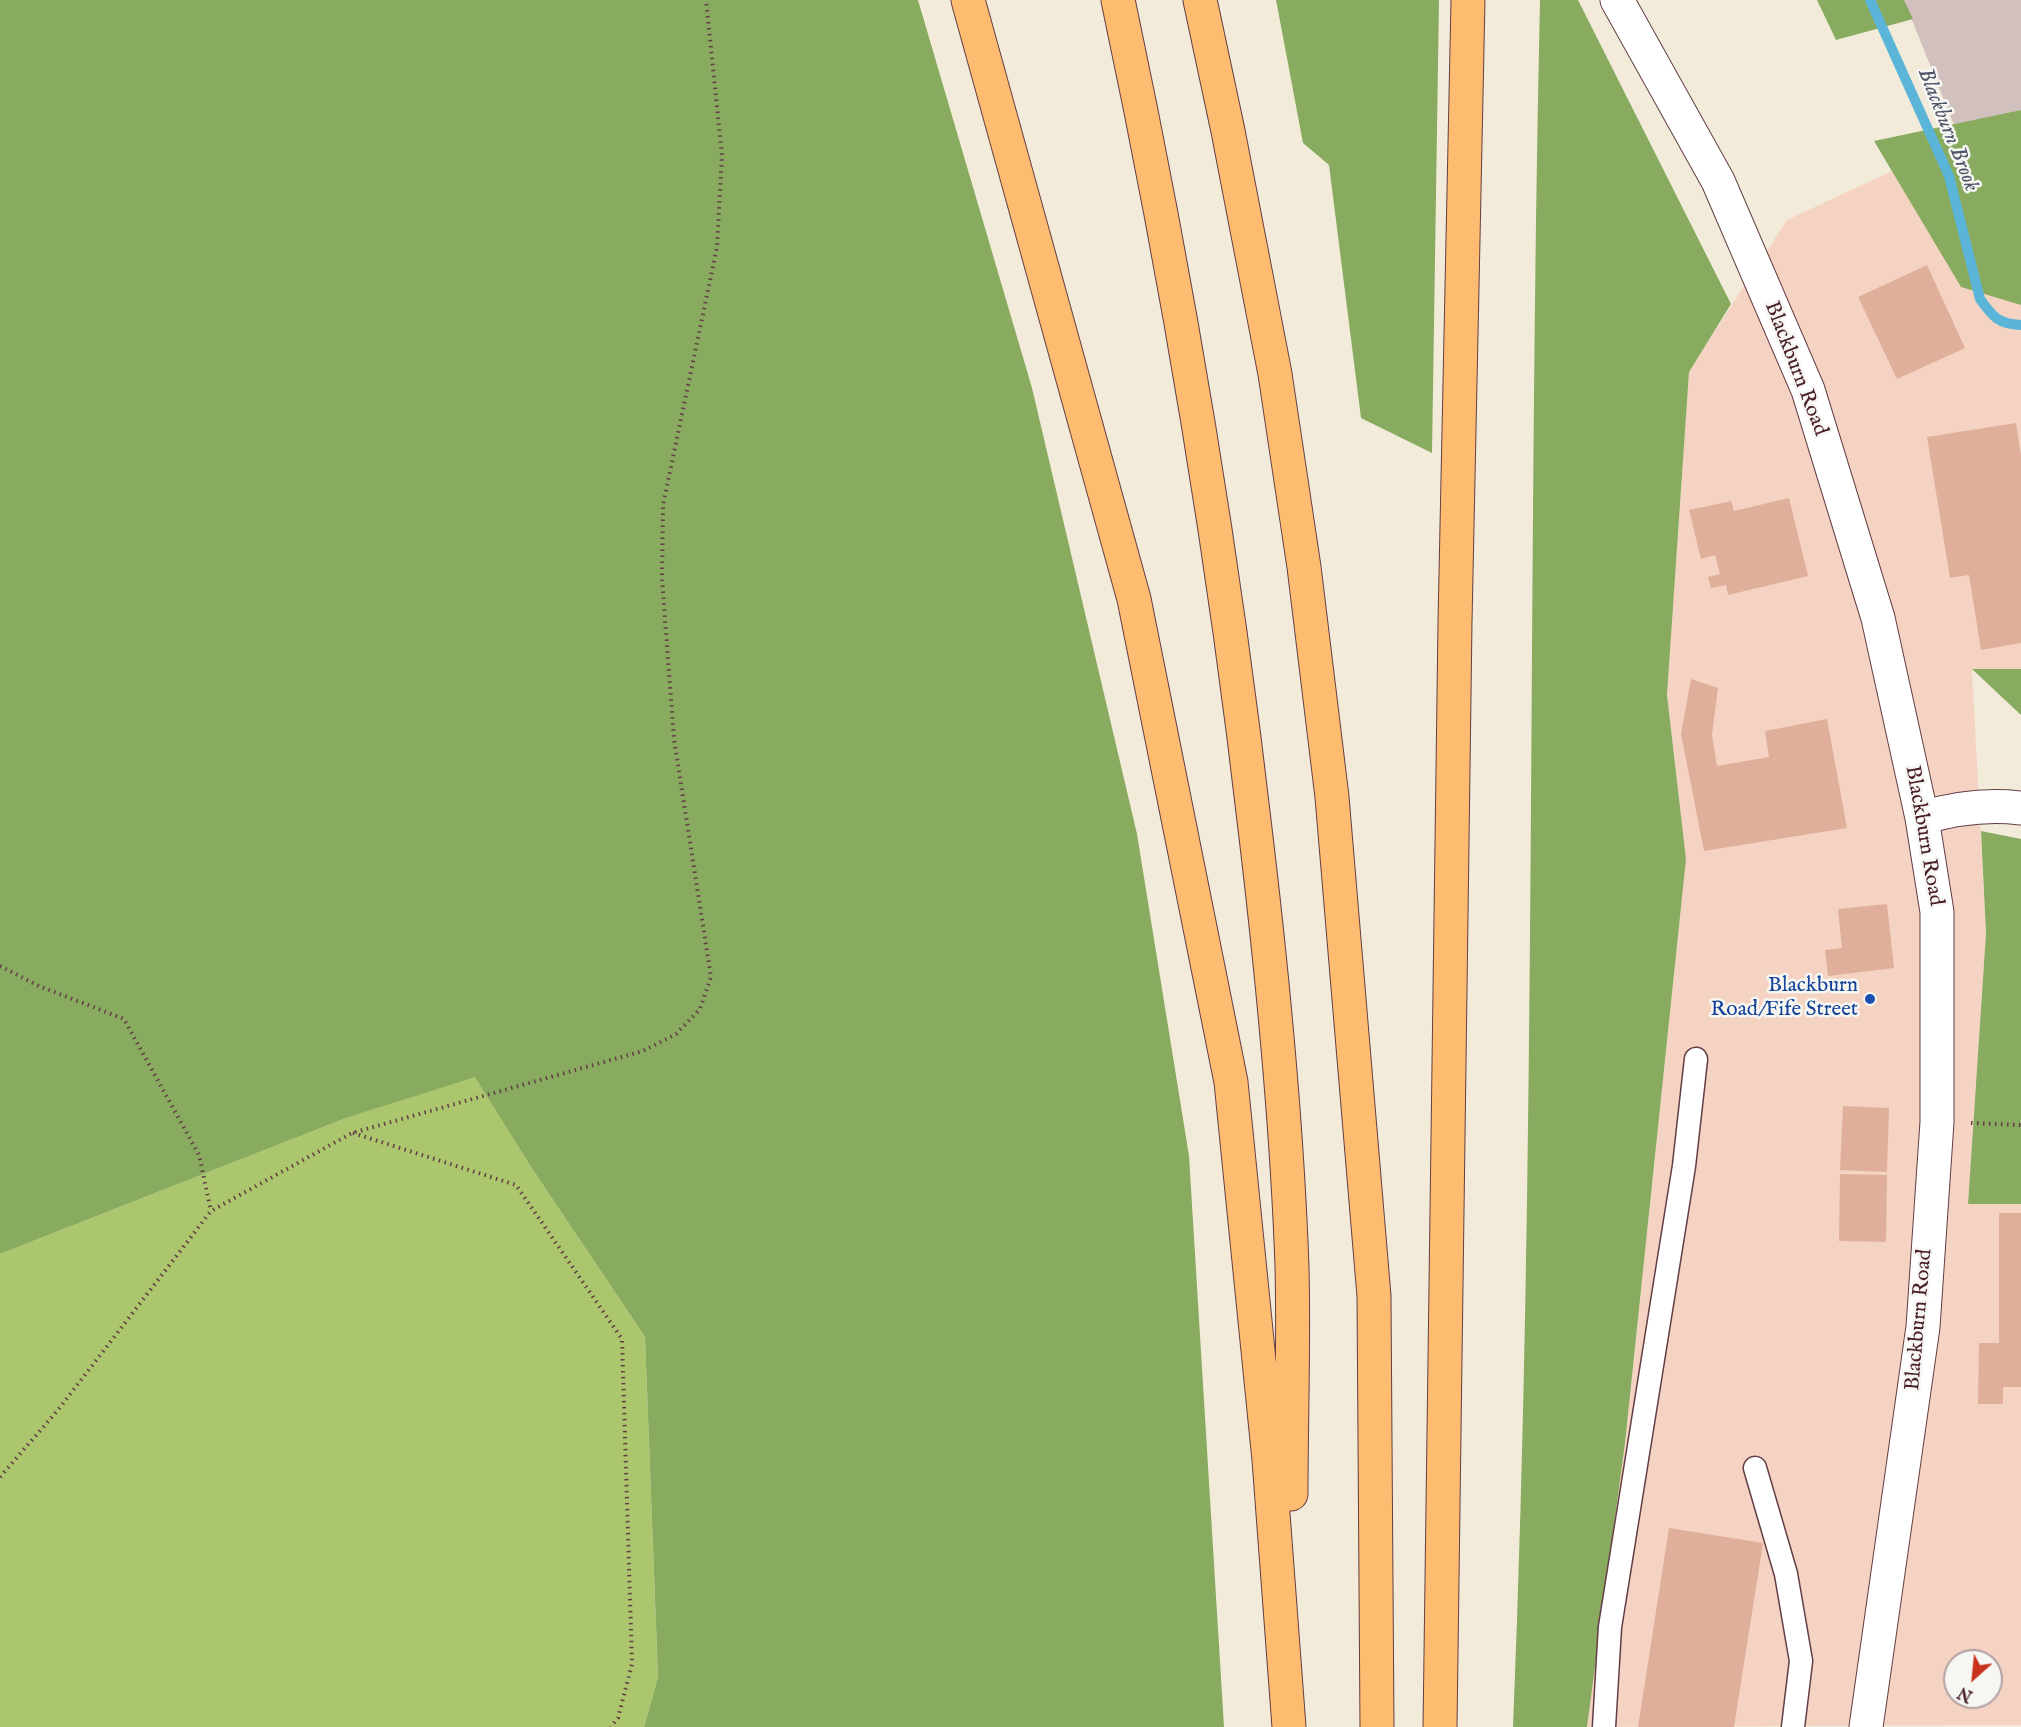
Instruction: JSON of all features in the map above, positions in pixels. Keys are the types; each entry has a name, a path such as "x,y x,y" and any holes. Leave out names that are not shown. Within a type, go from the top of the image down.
{"highway":[{"path":"968,0 1134,599 1231,1082 1269,1460 1290,1727"},
{"path":"1118,0 1148,144 1192,383 1240,689 1275,1000 1292,1268 1290,1727"},
{"path":"1200,0 1275,374 1304,567 1332,797 1374,1296 1377,1727"},
{"path":"1440,1727 1455,634 1468,0"}],"street":[{"name":"Blackburn Road","path":"1617,0 1718,181 1808,390 1878,618 1922,818 1936,912 1937,1122 1923,1327 1866,1727"},
{"path":"1922,818 1953,808 2002,806 2021,808"}],"lane":[{"path":"1604,1727 1610,1627 1684,1166 1696,1059"},
{"path":"1755,1468 1786,1574 1801,1661 1793,1727"}],"path":[{"path":"0,1477 58,1410 211,1211 352,1133 643,1051 676,1035 700,1009 711,977 674,739 662,579 663,505 717,247 722,155 706,0"},
{"path":"0,966 39,986 124,1019 199,1155 211,1211"},
{"path":"1937,1122 2021,1125"},
{"path":"352,1133 516,1185 622,1339 632,1664 618,1718 612,1727"}],"shaded area":[{"path":"1904,0 2021,0 2021,110 1954,125"},
{"path":"1892,171 1961,286 2021,305 2021,669 1972,670 1986,933 1968,1203 2021,1204 2021,1725 1587,1727 1625,1443 1686,859 1667,695 1689,371 1787,220"}],"green space":[{"path":"0,0 918,0 1032,388 1137,834 1189,1156 1224,1727 644,1727 658,1677 645,1337 531,1167 475,1077 346,1118 0,1254"},
{"path":"1276,0 1439,0 1432,453 1361,418 1329,165 1303,143"},
{"path":"1540,0 1578,0 1731,304 1689,372 1667,695 1686,859 1625,1443 1587,1727 1513,1727 1526,1296"},
{"path":"1817,0 1904,0 1913,19 1836,40"},
{"path":"2021,110 2021,305 1961,287 1874,141"},
{"path":"1972,669 2021,669 2021,715"},
{"path":"1981,831 2021,839 2021,1204 1968,1204 1986,933"},
{"path":"475,1076 531,1167 645,1337 658,1677 644,1727 0,1727 0,1254 346,1118"}],"building":[{"path":"1927,265 1965,348 1897,379 1858,297"},
{"path":"2016,423 2021,455 2021,643 1981,650 1969,575 1950,578 1927,437"},
{"path":"1789,498 1808,576 1728,595 1726,585 1711,588 1708,577 1720,574 1715,555 1701,559 1689,510 1731,501 1734,511"},
{"path":"1691,679 1718,688 1712,735 1717,766 1769,757 1765,731 1827,719 1847,828 1704,851 1681,734"},
{"path":"1887,904 1894,968 1828,976 1825,950 1842,948 1838,909"},
{"path":"1843,1106 1889,1108 1887,1172 1840,1170"},
{"path":"1840,1174 1887,1175 1886,1242 1839,1241"},
{"path":"1999,1213 2021,1213 2021,1387 2003,1387 2003,1404 1978,1404 1979,1343 1999,1343"},
{"path":"1669,1528 1763,1543 1734,1727 1638,1727"}],"waterway":[{"name":"Blackburn Brook","path":"1870,0 1949,176 1980,299 2001,321 2021,325"}],"place":[{"name":"Blackburn Road/Fife Street","path":"1870,999"}]}
